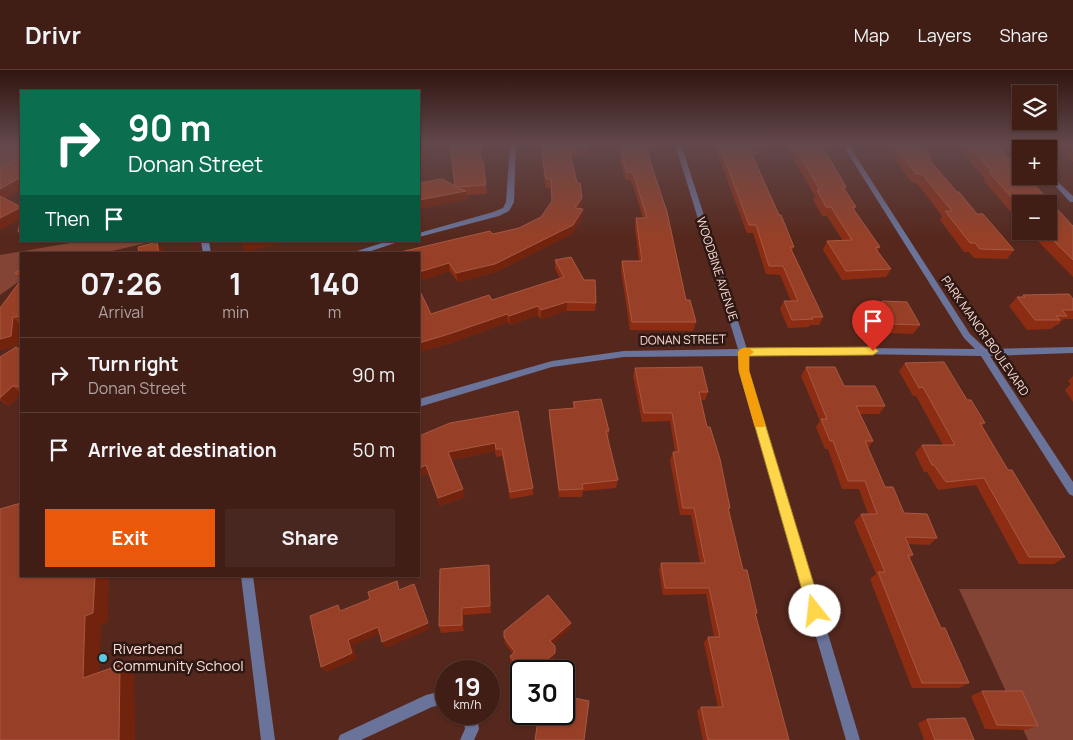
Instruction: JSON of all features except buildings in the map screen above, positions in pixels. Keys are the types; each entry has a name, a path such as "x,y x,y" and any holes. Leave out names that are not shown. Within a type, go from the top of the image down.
{"street":[{"path":"420,235 496,214 506,209 510,202 511,175"},
{"name":"WOODBINE AVENUE","path":"688,175 743,352 744,371 853,740"},
{"name":"PARK MANOR BOULEVARD","path":"865,175 966,336 983,352 1073,491"},
{"path":"1057,184 1073,200"},
{"path":"359,252 394,242"},
{"name":"DONAN STREET","path":"420,403 552,364 624,354 1073,350"},
{"path":"247,577 268,740"},
{"path":"345,740 435,699"},
{"path":"467,740 472,730 471,725"}],"shaded area":[{"path":"76,242 151,242 108,252 20,252 20,281 0,295 0,255"},
{"path":"959,589 1073,589 1073,740 1028,740"}],"slow traffic":[{"path":"749,352 743,352 744,371 760,424"}],"place":[{"name":"Riverbend Community School","path":"103,658"}],"route":[{"path":"815,611 744,371 743,352 873,351"}]}
